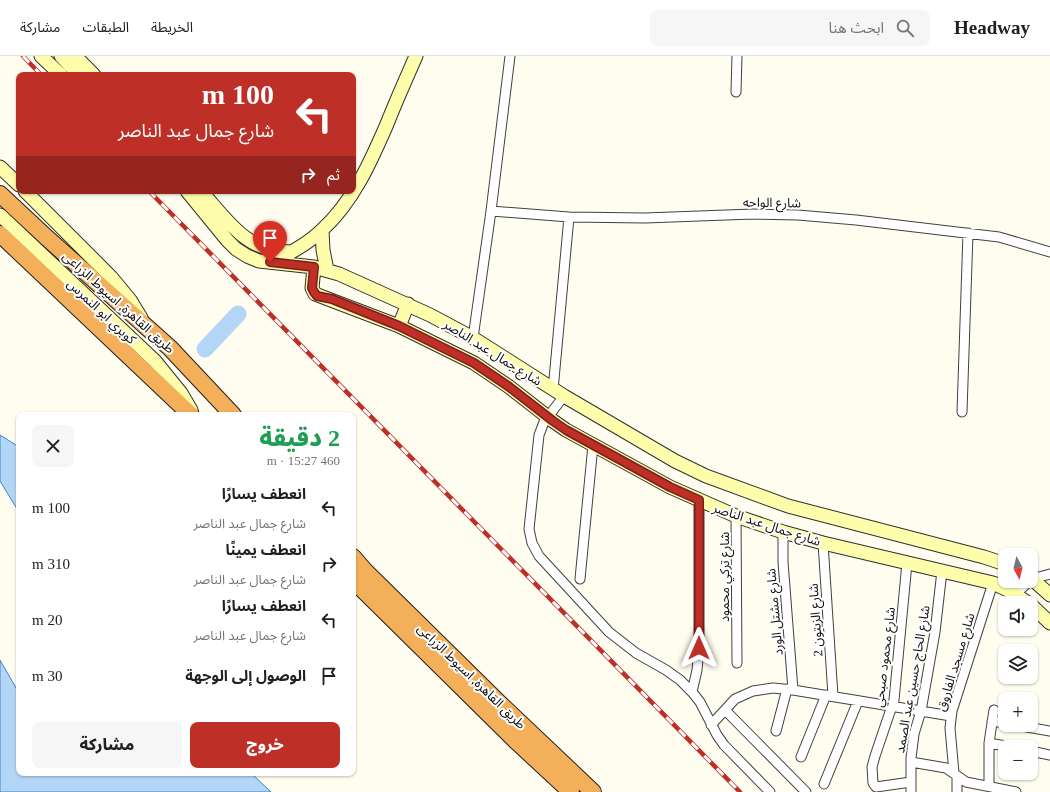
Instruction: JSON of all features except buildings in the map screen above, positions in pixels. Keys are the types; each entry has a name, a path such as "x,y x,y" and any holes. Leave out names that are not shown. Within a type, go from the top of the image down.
{"highway":[{"name":"طريق القاهرة, اسيوط الزراعى","path":"0,194 190,368 230,412"},
{"path":"0,234 189,412"},
{"name":"طريق القاهرة, اسيوط الزراعى","path":"356,560 491,695 593,792"},
{"name":"طريق القاهرة, اسيوط الزراعى","path":"356,583 517,742 571,792"}],"street":[{"path":"41,56 58,72"},
{"path":"60,56 76,72"},
{"path":"76,56 91,72"},
{"path":"356,186 367,168 416,56"},
{"path":"472,338 510,56"},
{"path":"736,92 737,56"},
{"path":"0,167 16,182"},
{"name":"كوبري ابو النمرس","path":"28,194 111,277 130,300 144,325"},
{"name":"شارع جمال عبد الناصر","path":"189,194 227,240 236,249 247,256 259,261 314,267 327,270 345,276 408,304 472,338 558,393 675,461 706,476 788,506 998,562"},
{"path":"204,194 235,229 250,241 258,246 274,251 291,252"},
{"path":"270,262 291,252 310,240 322,230 336,216 351,194"},
{"name":"شارع الواحه","path":"490,211 568,217 645,218 753,214 798,215 999,237 1050,252"},
{"name":"كوبري ابو النمرس","path":"0,215 155,361 181,393 190,412"},
{"path":"568,217 558,393 539,435 529,529 532,543 539,556 610,632 636,653 666,670 680,680 692,692 724,745 770,792"},
{"path":"322,230 323,250 327,270"},
{"path":"962,412 968,233"},
{"name":"شارع جمال عبد الناصر","path":"314,267 312,288 315,294 399,326 474,363 508,386 566,430 670,487 736,516 783,532 823,543 993,583 1017,595"},
{"path":"399,326 408,304"},
{"path":"580,579 593,444"},
{"path":"692,692 697,670 699,648 699,500"},
{"name":"شارع تركي محمود","path":"736,516 737,663"},
{"name":"شارع مشتل الورد","path":"776,731 790,689 783,562 783,532"},
{"name":"شارع الزيتون 2","path":"823,543 830,696"},
{"name":"شارع محمود صبحي","path":"907,563 896,685 892,706 873,762 873,783 876,787 911,782"},
{"name":"شارع الحاج حسين عبد الصمد","path":"911,792 911,762 914,734 921,711 935,632 942,571"},
{"path":"1038,578 1050,574"},
{"name":"شارع مسجد الفاروق","path":"958,792 950,728 951,716 993,583"},
{"path":"1038,586 1050,595"},
{"path":"1017,595 1023,588"},
{"path":"1038,612 1050,623"},
{"path":"711,725 735,699 753,691 773,688 790,689 951,716"},
{"path":"801,757 830,696"},
{"path":"824,784 858,701"},
{"path":"724,710 806,792"},
{"path":"989,786 989,743 994,710"},
{"path":"992,721 998,722"},
{"path":"1038,729 1050,731"},
{"path":"989,743 998,745"},
{"path":"1038,752 1050,755"},
{"path":"911,762 946,768 966,782 1016,792"}],"water":[{"path":"0,435 16,445 16,507 0,481"},
{"path":"0,660 16,688 16,776 254,776 271,792 0,792"}],"waterway":[{"path":"205,349 238,314"}],"railway":[{"path":"23,56 38,72"},
{"path":"152,194 740,792"}],"route":[{"path":"270,262 314,267 312,288 317,296 332,299 399,326 474,363 508,386 566,430 670,487 699,500 699,648"}]}
